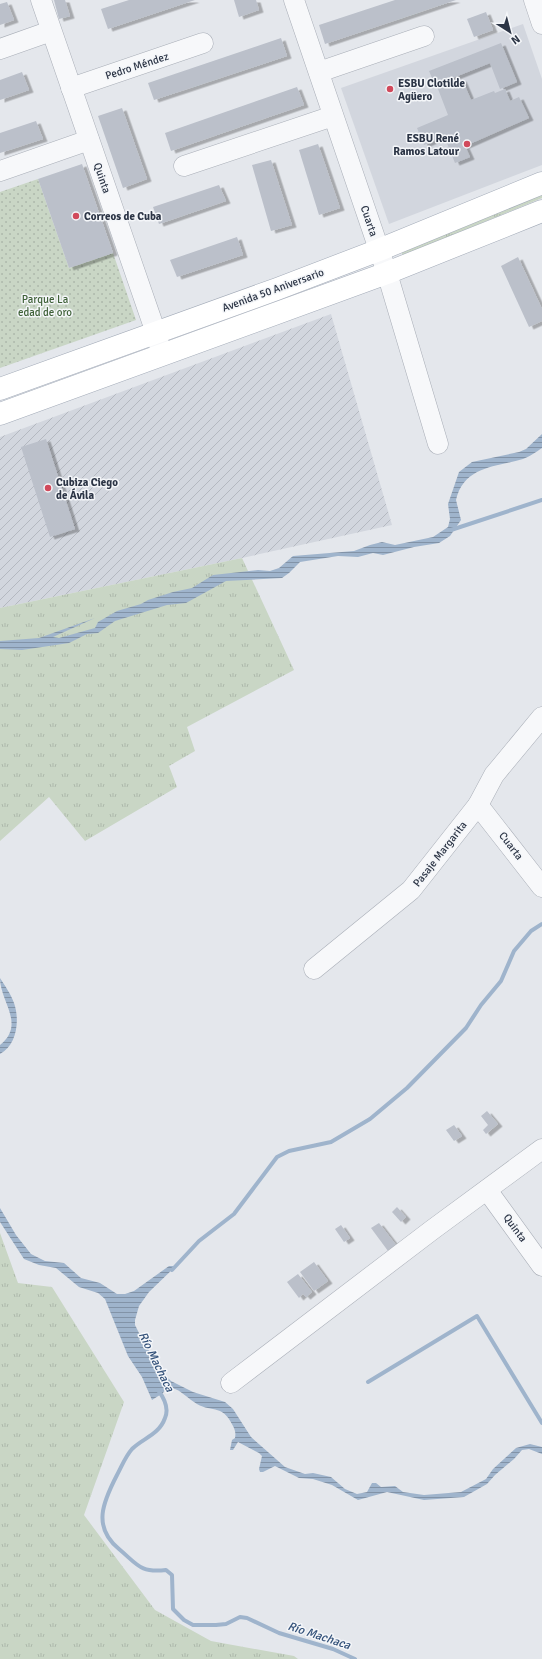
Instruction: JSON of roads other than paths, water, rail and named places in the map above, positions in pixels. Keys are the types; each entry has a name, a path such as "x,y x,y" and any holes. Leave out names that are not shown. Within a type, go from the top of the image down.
{"main road":[{"name":"Avenida 50 Aniversario","path":"0,389 379,250 542,183"},
{"name":"Avenida 50 Aniversario","path":"0,414 387,273 542,211"},
{"path":"48,372 55,394"}],"street":[{"name":"Quinta","path":"41,0 156,333 162,356"},
{"name":"Cuarta","path":"294,0 387,273 438,444"},
{"path":"534,0 542,21"},
{"path":"0,49 51,31"},
{"path":"318,72 424,36"},
{"name":"Pedro Méndez","path":"71,88 203,43"},
{"path":"184,166 333,116"},
{"path":"0,171 89,140"},
{"name":"Pasaje Margarita","path":"314,969 411,890 478,805 494,775 542,717"},
{"name":"Cuarta","path":"478,805 542,887"},
{"path":"231,1383 542,1148"},
{"name":"Quinta","path":"487,1190 542,1266"}],"water":[{"path":"542,434 542,448 523,459 482,470 466,480 460,489 456,500 461,520 450,536 439,543 414,547 383,555 373,553 358,557 338,556 300,562 282,578 226,581 186,603 167,605 115,621 98,633 87,634 69,643 22,650 0,649 0,641 39,638 95,618 53,637 59,638 95,628 98,622 117,611 173,592 192,588 213,575 258,570 270,571 279,568 293,556 354,551 382,542 395,545 433,537 448,527 450,519 448,504 459,472 472,462 519,452 526,449"},
{"path":"0,978 13,1000 16,1010 17,1024 16,1032 10,1045 0,1054 0,1045 7,1037 11,1029 11,1021 10,1013 1,987"},
{"path":"0,1208 16,1235 31,1254 45,1261 64,1263 81,1278 100,1283 117,1294 125,1294 134,1291 169,1266 176,1266 149,1292 139,1306 135,1325 144,1343 171,1381 193,1392 225,1402 233,1409 251,1437 285,1467 305,1474 313,1473 331,1477 345,1489 357,1494 367,1492 372,1483 376,1483 381,1487 395,1486 403,1492 424,1495 461,1492 486,1479 493,1469 516,1448 530,1444 542,1447 542,1454 529,1449 522,1450 487,1484 464,1497 424,1500 387,1492 358,1500 332,1485 313,1479 299,1478 275,1466 260,1472 259,1469 262,1456 259,1453 238,1442 233,1450 230,1450 232,1440 235,1438 235,1432 225,1414 200,1405 178,1391 167,1387 163,1393 152,1400 142,1377 128,1356 105,1299 98,1293 79,1287 56,1268 39,1265 24,1259 0,1222"}],"waterway":[{"path":"451,530 542,500"},
{"path":"172,1270 199,1241 234,1214 277,1157 289,1151 331,1142 370,1119 407,1088 466,1028 481,1005 501,981 514,951 531,931 542,924"},
{"path":"368,1382 477,1316 542,1423"},
{"name":"Río Machaca","path":"158,1390 166,1407 165,1418 155,1432 132,1449 112,1485 104,1504 103,1523 105,1532 111,1541 140,1567 157,1571 166,1570 172,1575 173,1609 184,1620 193,1625 226,1624 240,1617 247,1618 279,1633 333,1649 355,1659"}],"place":[{"name":"ESBU Clotilde Agüero","path":"390,89"},
{"name":"ESBU René Ramos Latour","path":"467,144"},
{"name":"Correos de Cuba","path":"76,216"},
{"name":"Cubiza Ciego de Ávila","path":"48,488"}],"park label":[{"name":"Parque La edad de oro","path":"45,305"}]}
